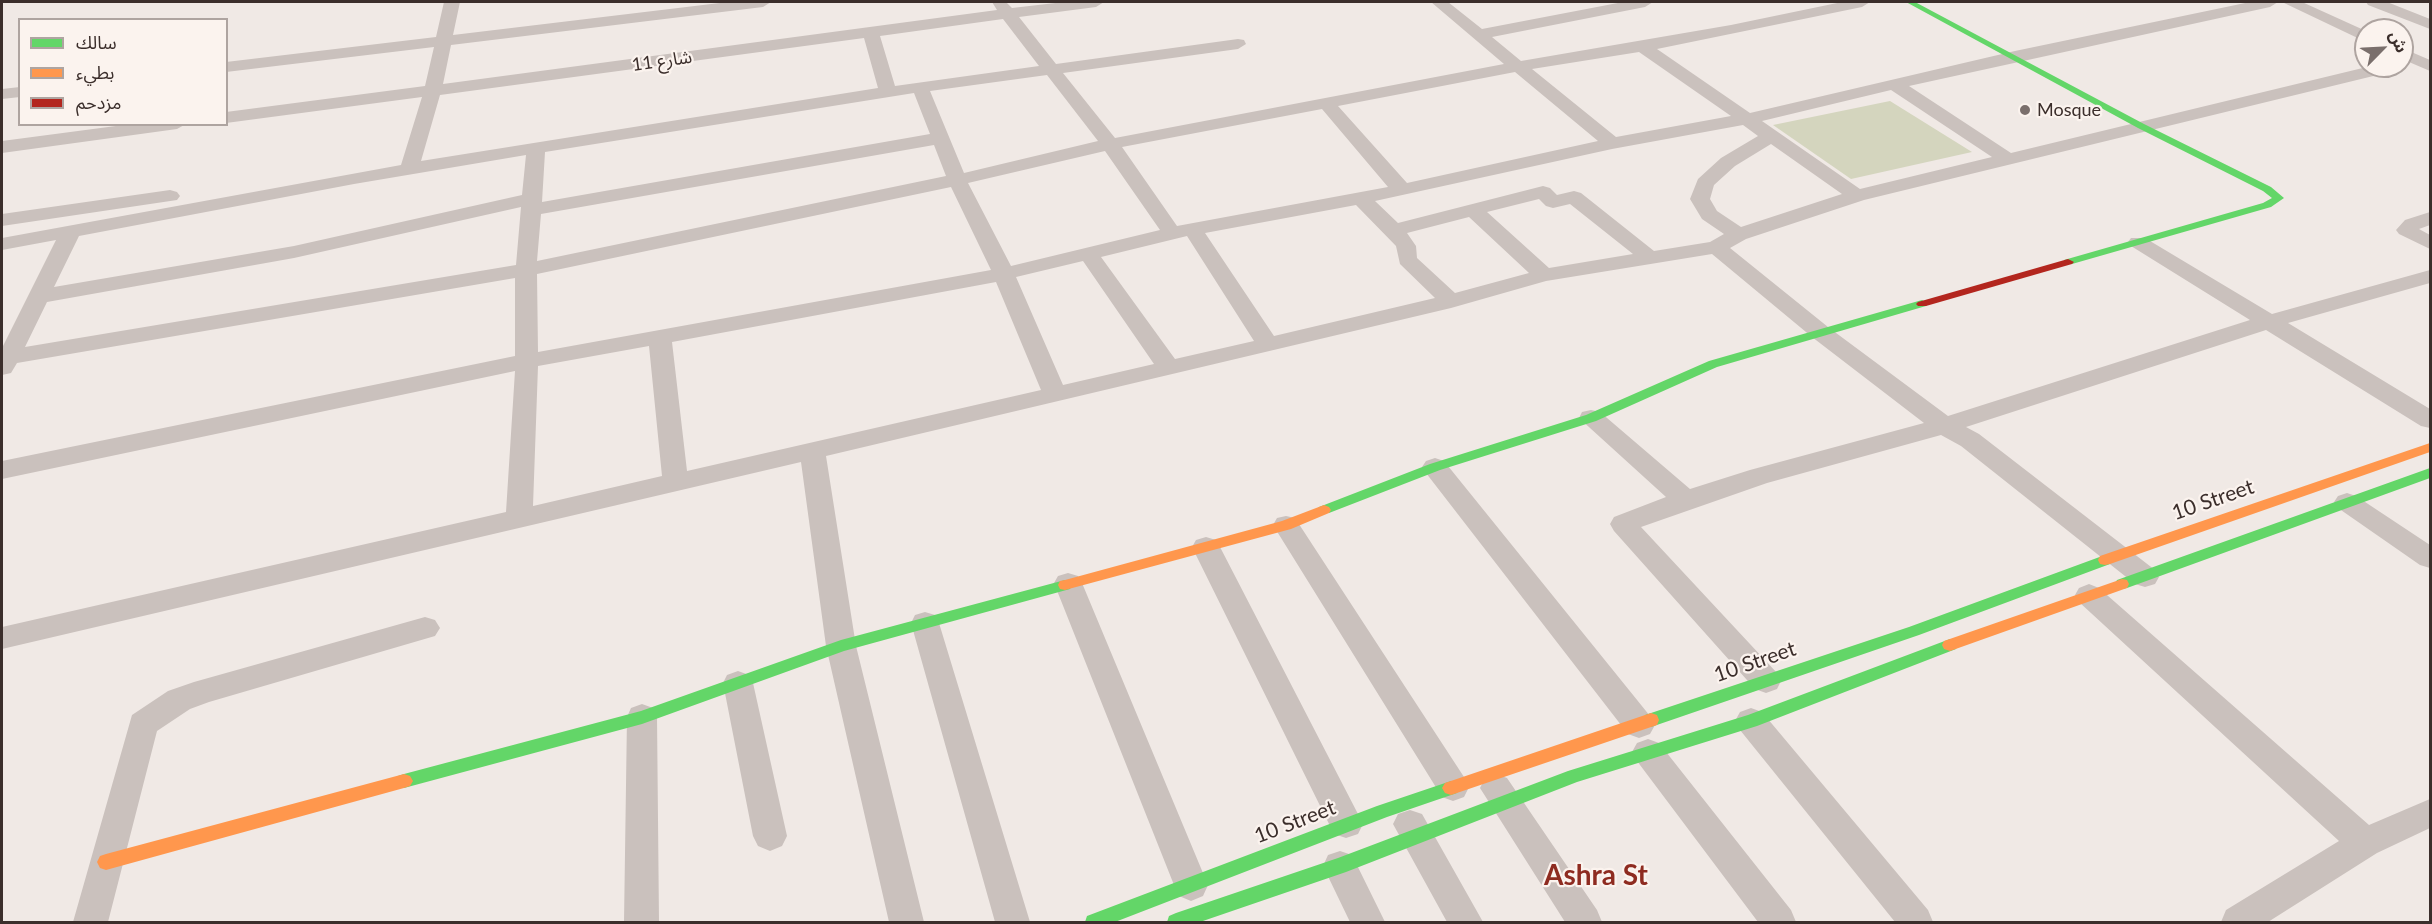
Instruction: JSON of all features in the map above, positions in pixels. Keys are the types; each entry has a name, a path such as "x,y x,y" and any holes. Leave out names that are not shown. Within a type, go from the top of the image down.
{"street":[{"path":"409,169 432,92 452,2"},
{"path":"228,67 764,2"},
{"name":"شارع 11","path":"228,118 871,32 1003,8 1096,2"},
{"path":"1439,2 1612,143"},
{"path":"1480,34 1588,6 1645,2"},
{"path":"4,362 526,270 957,180 1110,144 1520,66 1642,46 1862,2"},
{"path":"106,862 642,717 841,646 1286,525 1435,467 1592,418 1713,364 2267,205 2279,198 2267,189 2141,126 2015,56 1910,2"},
{"path":"2,470 527,361 1004,274 1182,232 1402,190 1612,143 1747,119 2015,56 2270,2"},
{"path":"2290,2 2354,31"},
{"path":"2374,2 2430,24"},
{"path":"1003,8 1182,232 1268,344"},
{"path":"871,32 888,92"},
{"path":"2,244 354,178 536,148 920,87 1238,44"},
{"path":"1642,46 1857,196"},
{"path":"2,638 519,519 675,480 1169,368 1450,301 1544,275 1648,256 1716,247 1739,236 1857,196 2354,75"},
{"path":"1895,85 2006,158"},
{"path":"920,87 957,180 1004,274 1055,394"},
{"path":"2,94 18,92"},
{"path":"1326,103 1402,190"},
{"path":"2,147 162,126"},
{"path":"1739,236 1709,215 1700,199 1705,183 1728,162 1771,136"},
{"path":"36,297 294,252 532,205 940,138"},
{"path":"519,519 527,361 526,270 536,148"},
{"path":"2,220 309,175 332,173 354,178"},
{"path":"1395,230 1475,212 1543,192 1553,202 1574,197 1648,256"},
{"path":"1360,198 1395,230 1406,246 1407,260 1450,301"},
{"path":"1475,212 1544,275"},
{"path":"2430,218 2412,224 2406,230 2430,243"},
{"path":"4,362 25,328 36,297 71,231"},
{"path":"2138,242 2430,420"},
{"path":"1716,247 1820,332 1944,426 1970,440 2145,577"},
{"path":"1089,255 1169,368"},
{"path":"1766,681 1623,524 1758,476 1944,426 2268,322 2430,276"},
{"path":"660,337 675,480"},
{"path":"1592,418 1686,500"},
{"name":"10 Street","path":"1095,922 1346,824 1453,787 1496,789 1643,739 1766,681 1914,631 2117,555 2430,447"},
{"path":"812,449 841,646 906,922"},
{"path":"1435,467 1643,739 1779,922"},
{"name":"10 Street","path":"1176,922 1340,866 1416,836 1496,789 1643,739 1751,721 2026,616 2145,577 2430,473"},
{"path":"2348,502 2430,558"},
{"path":"1286,525 1453,787"},
{"path":"1206,546 1346,824"},
{"path":"1068,583 1191,885"},
{"path":"2090,596 2365,843"},
{"path":"925,623 1013,922"},
{"path":"90,922 143,724 179,700 205,691 425,628"},
{"path":"738,683 770,836"},
{"path":"641,922 642,717"},
{"path":"1751,721 1916,922"},
{"path":"1496,789 1585,922"},
{"path":"1400,805 1466,922"},
{"path":"2238,922 2365,843 2430,813"},
{"path":"1340,866 1368,922"}],"green space":[{"path":"1890,101 1972,152 1851,179 1773,125"}],"traffic: fast":[{"path":"1910,2 2141,126 2267,189 2279,198 2267,205 2068,262"},
{"path":"1324,510 1435,467 1591,418 1713,364 1922,304"},
{"path":"2122,584 2430,473"},
{"path":"1651,720 1914,631 2105,560"},
{"path":"404,781 642,717 841,646 1065,585"},
{"path":"1176,922 1340,866 1574,776 1751,721 1950,645"},
{"path":"1094,922 1383,811 1451,788"}],"traffic: slow":[{"path":"2105,560 2430,447"},
{"path":"1065,585 1286,525 1324,510"},
{"path":"1950,645 2122,584"},
{"path":"1451,788 1651,720"},
{"path":"106,862 404,781"}],"traffic: jam":[{"path":"1922,304 2068,262"}],"place":[{"name":"Mosque","path":"2025,110"}],"district":[{"name":"Ashra St","path":"1596,876"}]}
